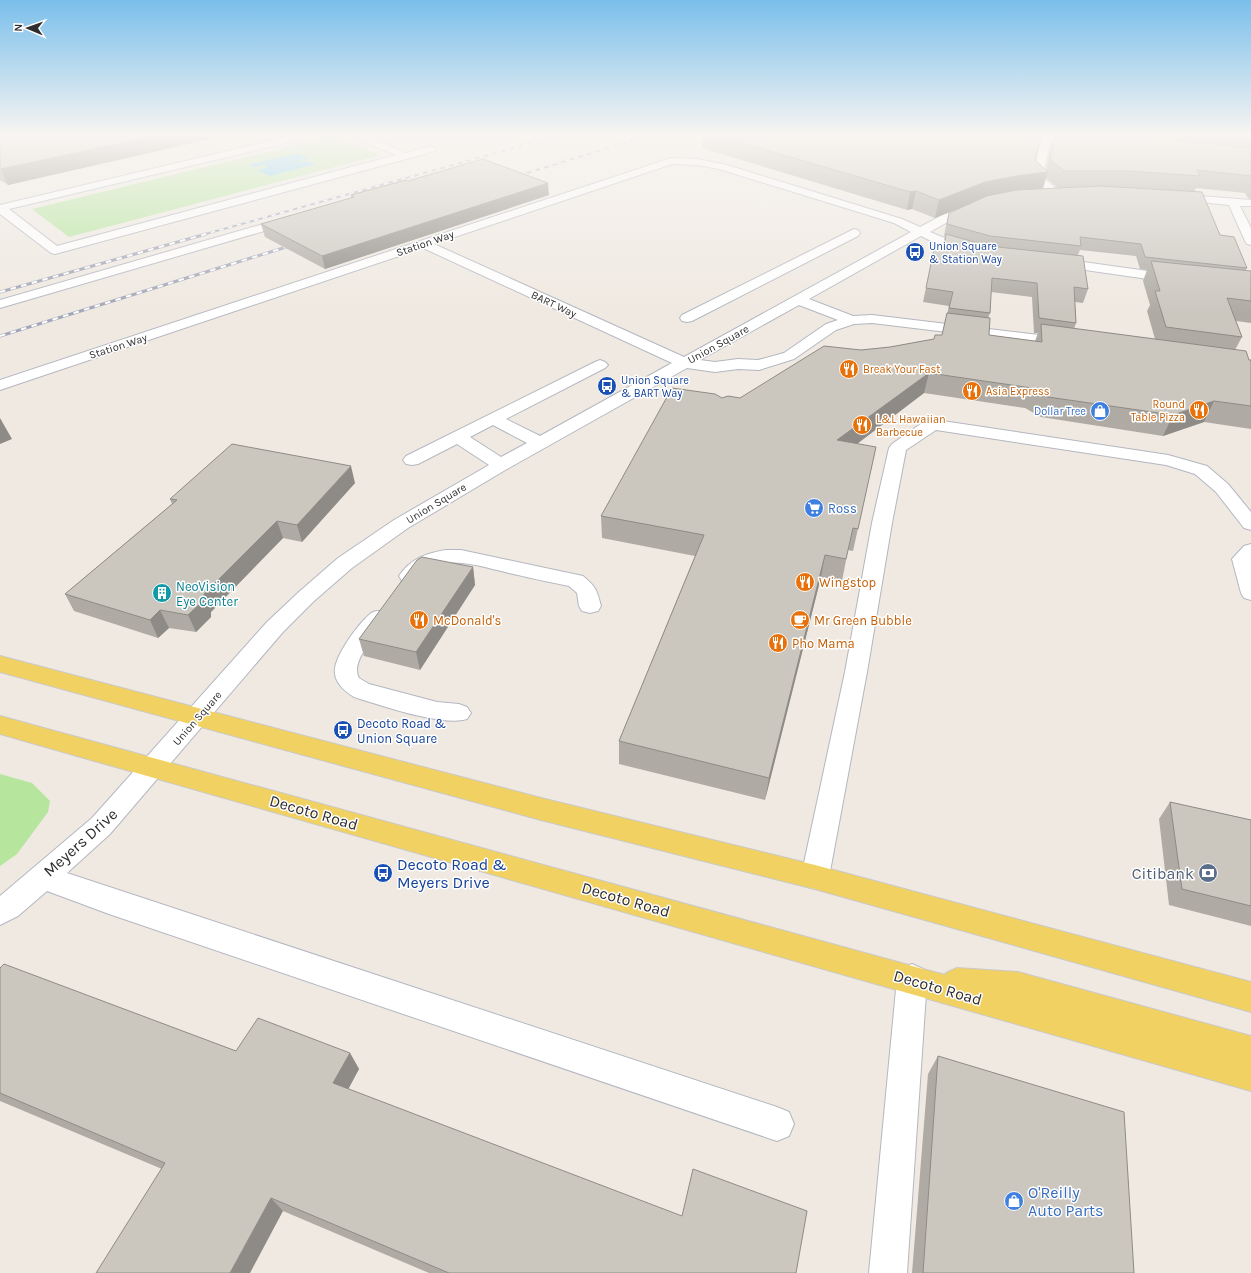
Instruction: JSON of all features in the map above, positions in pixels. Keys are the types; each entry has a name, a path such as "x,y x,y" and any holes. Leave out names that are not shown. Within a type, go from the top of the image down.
{"main road":[{"path":"0,664 541,809 815,877 1251,997"},
{"name":"Decoto Road","path":"0,725 1251,1075"},
{"path":"912,979 1018,987 1251,1052"}],"street":[{"path":"0,198 15,194"},
{"path":"0,208 57,194"},
{"path":"0,208 55,250 263,194"},
{"name":"Station Way","path":"0,385 572,194"},
{"name":"Station Way","path":"812,194 898,221 938,240 986,254"},
{"path":"1163,196 1251,203"},
{"name":"Union Square","path":"154,767 275,627 307,596 345,564 401,524 501,465 684,363 795,292 830,281 956,213 988,202"},
{"path":"1233,202 1251,241"},
{"path":"0,304 305,216"},
{"path":"687,318 854,233"},
{"name":"BART Way","path":"424,244 684,363 715,367 738,364 763,370 789,356 831,327 852,320"},
{"path":"1045,260 1098,266 1134,274 1189,280"},
{"path":"789,266 804,272"},
{"path":"817,277 830,281"},
{"path":"766,278 852,320 884,320 1079,344"},
{"path":"412,460 600,366"},
{"path":"494,419 540,443"},
{"path":"815,877 856,672 884,509 898,448 928,427 936,425 1168,460 1200,470 1222,488 1251,524"},
{"path":"458,437 501,465"},
{"path":"1251,550 1242,559 1251,593"},
{"path":"459,713 436,711 362,691 352,687 346,678 345,668 349,657 412,571 434,558 461,556 576,581 587,590 590,606"},
{"name":"Meyers Drive","path":"0,912 8,907 101,826 154,767"},
{"path":"43,876 109,901 777,1124"},
{"path":"888,1273 912,979"}],"green space":[{"path":"92,194 231,194 69,237 32,209"},
{"path":"0,774 32,783 50,801 48,812 17,854 0,866"}],"building":[{"path":"513,194 322,256 261,224 354,197 351,195"},
{"path":"925,194 953,194 939,200"},
{"path":"995,194 1203,194 1220,235 1234,237 1247,268 1145,257 1141,244 1080,237 1081,246 990,236 947,224 949,213 987,196"},
{"path":"946,234 988,246 1083,256 1088,289 1074,287 1076,323 1039,318 1037,283 992,278 990,313 949,308 953,292 926,288 934,249 944,251"},
{"path":"1151,261 1251,271 1251,301 1227,298 1242,337 1166,327 1155,291 1160,291"},
{"path":"947,313 990,318 989,335 1042,342 1041,324 1246,351 1249,360 1251,360 1251,406 1214,401 1173,415 1048,397 1032,388 929,373 837,440 876,447 858,529 853,528 846,559 825,555 769,778 619,741 704,535 601,516 672,388 715,394 722,398 728,396 740,398 824,346 861,350 890,347 934,339 935,335 942,335"},
{"path":"232,444 351,466 297,525 277,521 204,594 204,600 188,615 160,610 150,620 65,594 177,500 170,499"},
{"name":"McDonald's","path":"422,557 473,567 416,652 359,639 417,560"},
{"name":"Citibank","path":"1170,802 1251,820 1251,906 1182,889"},
{"path":"4,964 236,1051 258,1018 350,1053 333,1083 682,1216 693,1169 807,1211 796,1273 449,1273 271,1198 230,1273 96,1273 165,1163 0,1093 0,968"},
{"name":"O'Reilly Auto Parts","path":"938,1056 1124,1112 1134,1273 923,1273"}],"railway":[{"path":"202,235 347,194"},
{"path":"0,292 206,234"},
{"path":"0,336 296,244"}],"place":[{"name":"Union Square & Station Way","path":"915,252"},
{"name":"Break Your Fast","path":"849,369"},
{"name":"Union Square & BART Way","path":"607,386"},
{"name":"Asia Express","path":"972,391"},
{"name":"Round Table Pizza","path":"1199,410"},
{"name":"Dollar Tree","path":"1100,411"},
{"name":"L&L Hawaiian Barbecue","path":"862,425"},
{"name":"Ross","path":"814,508"},
{"name":"Wingstop","path":"805,582"},
{"name":"NeoVision Eye Center","path":"162,593"},
{"name":"McDonald's","path":"419,620"},
{"name":"Mr Green Bubble","path":"800,620"},
{"name":"Pho Mama","path":"778,643"},
{"name":"Decoto Road & Union Square","path":"343,730"},
{"name":"Decoto Road & Meyers Drive","path":"383,873"},
{"name":"Citibank","path":"1208,873"},
{"name":"O'Reilly Auto Parts","path":"1014,1201"}]}
